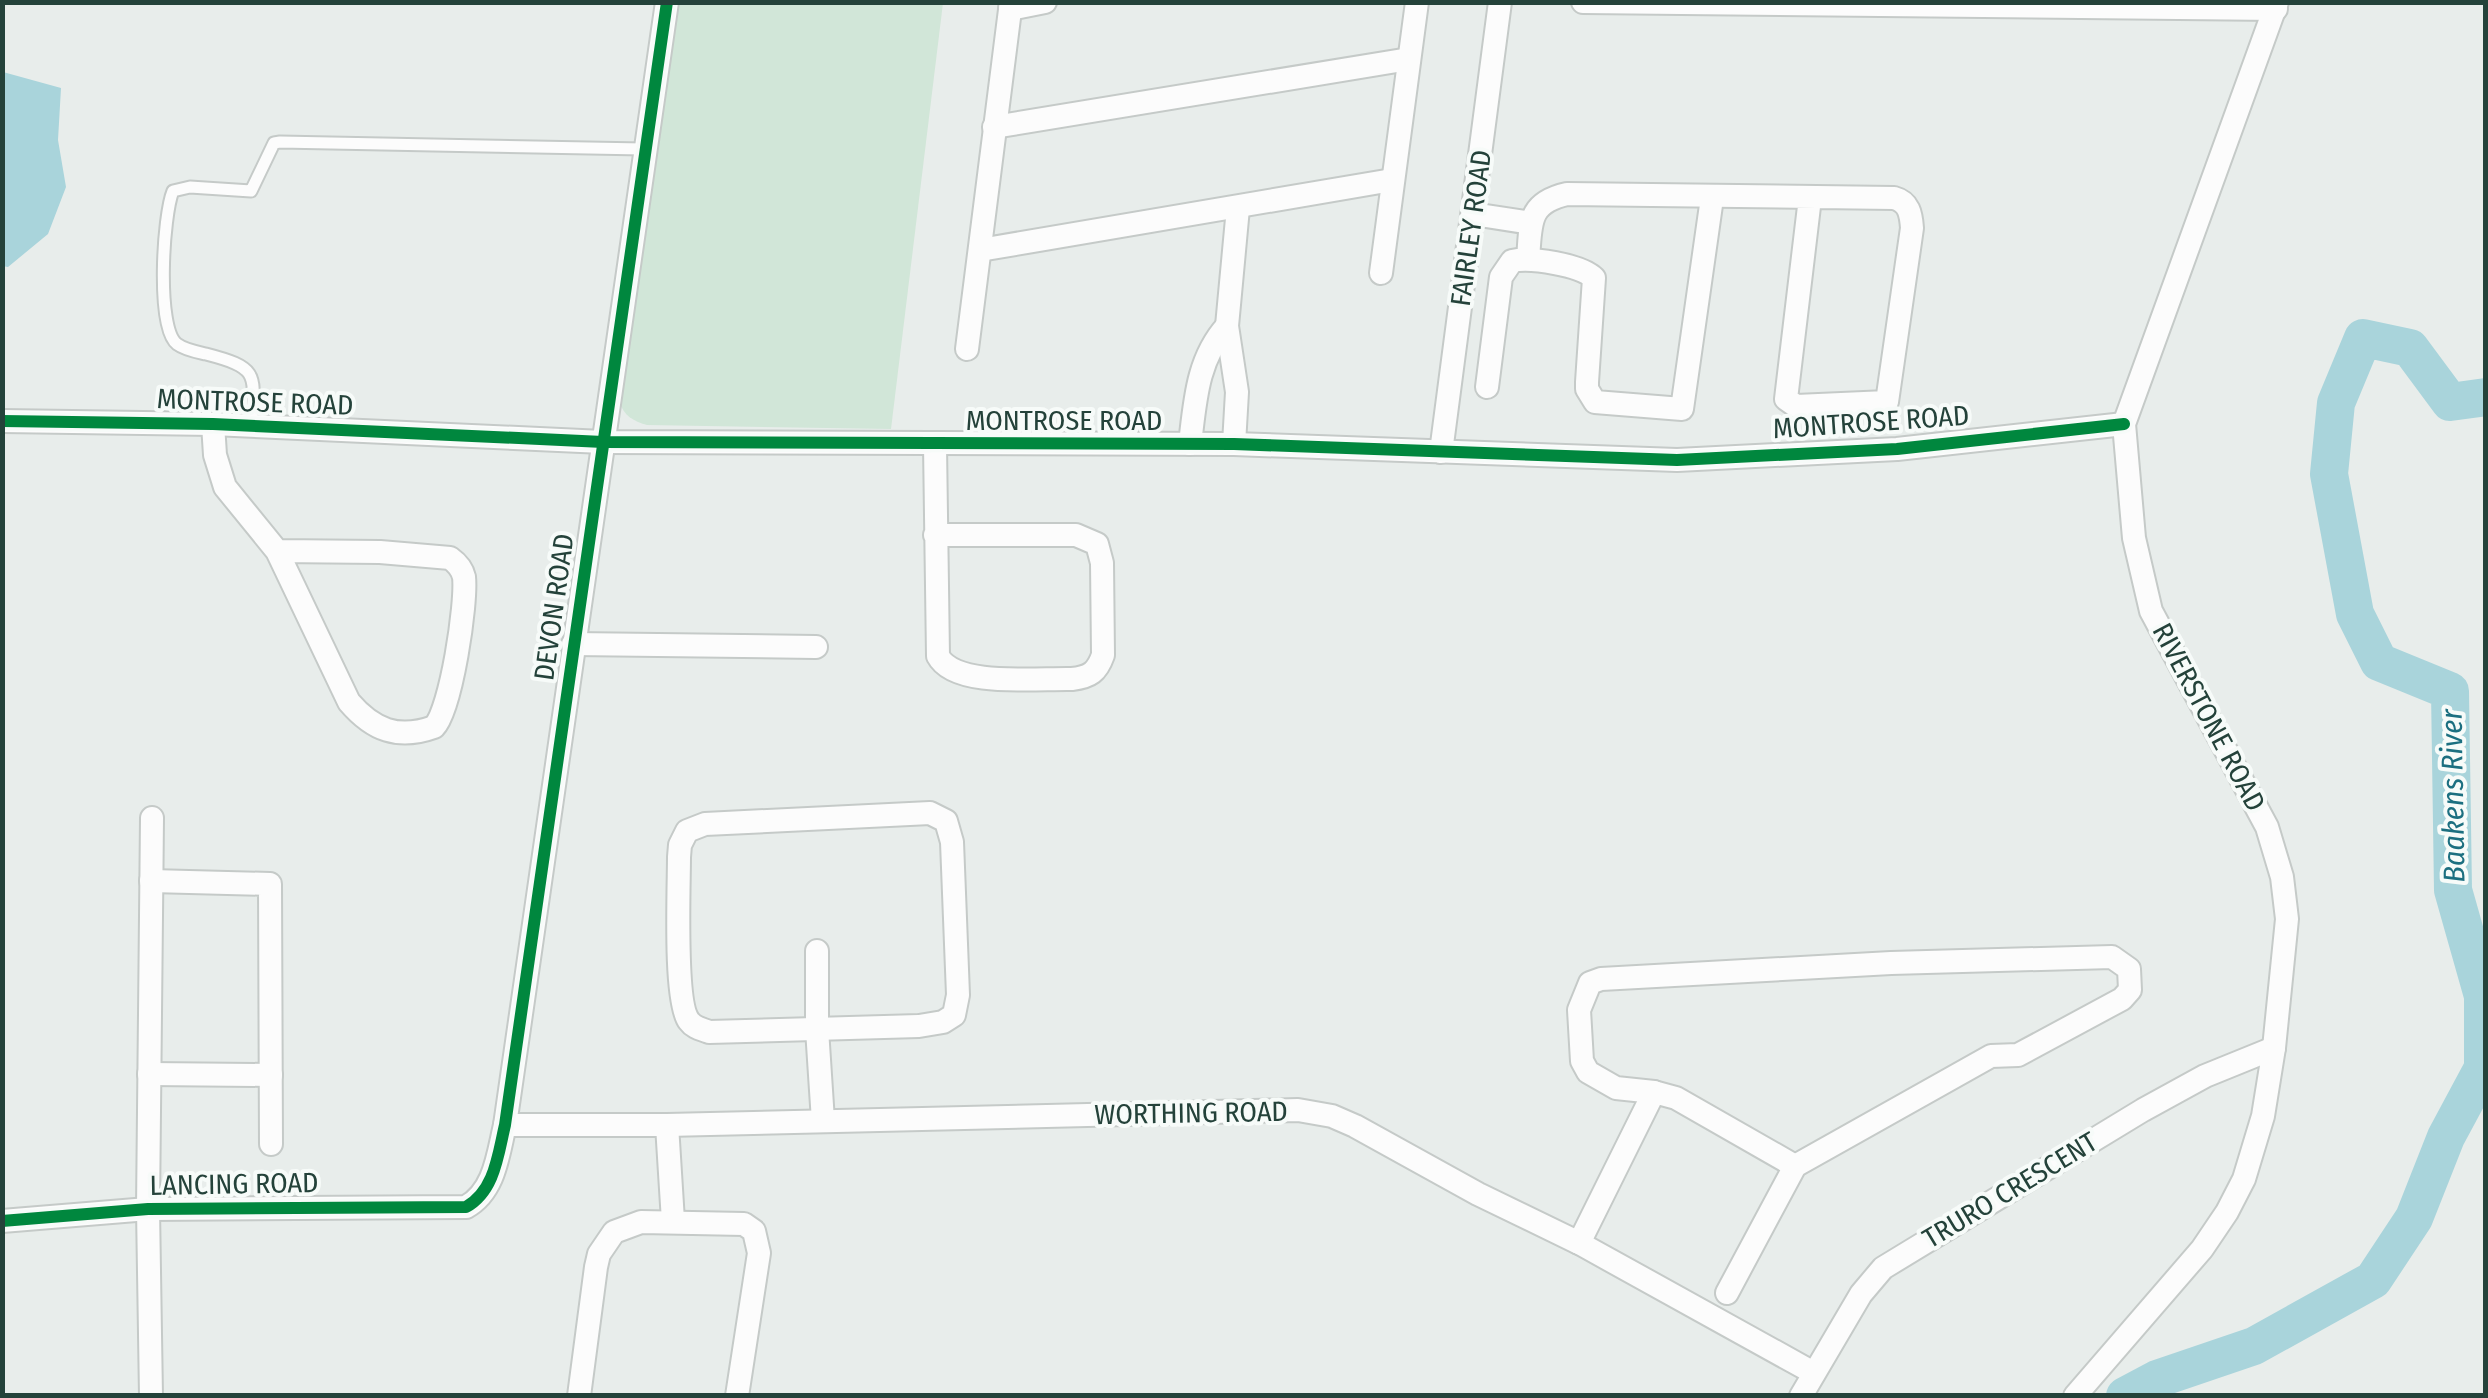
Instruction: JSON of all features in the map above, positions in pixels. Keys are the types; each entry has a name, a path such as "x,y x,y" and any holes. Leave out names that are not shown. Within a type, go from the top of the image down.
{"street":[{"path":"967,350 1011,6 1045,2"},
{"path":"1381,273 1417,2"},
{"name":"FAIRLEY ROAD","path":"1441,452 1500,2"},
{"path":"1582,2 2276,6"},
{"name":"DEVON ROAD","path":"466,1206 482,1194 492,1175 505,1125 663,3"},
{"name":"RIVERSTONE ROAD","path":"2075,1396 2202,1248 2228,1212 2244,1179 2262,1116 2274,1048 2287,919 2282,877 2268,827 2152,611 2134,538 2124,424 2276,6"},
{"path":"994,127 1409,59"},
{"path":"980,250 1392,180"},
{"path":"1528,259 1531,223 1537,208 1546,198 1566,194 1894,198 1908,208 1912,228 1888,402 1796,406 1786,400 1810,198"},
{"path":"1487,388 1501,277 1512,261 1528,259 1587,271 1594,278 1587,390 1595,402 1682,409 1712,198"},
{"path":"1234,444 1238,392 1227,326 1238,208"},
{"path":"1473,214 1531,223"},
{"path":"1190,444 1198,378 1227,326"},
{"name":"MONTROSE ROAD","path":"2,420 213,424 602,442 1234,444 1678,460 1896,449 2124,424"},
{"path":"213,424 214,455 225,487 276,551 340,685 358,712 383,731 410,734 434,727 445,711 452,683 464,580 458,564 450,558 380,552 276,551"},
{"path":"935,445 936,535 938,656 942,664 970,676 1084,678 1098,669 1103,655 1102,563 1097,544 1076,535 936,535"},
{"path":"574,644 816,647"},
{"path":"930,813 939,816 946,821 952,842 958,995 954,1015 943,1022 919,1026 817,1029 710,1032 687,1020 681,991 682,837 705,824 930,813"},
{"path":"151,1396 148,1209 152,818"},
{"path":"151,881 270,884 271,1144"},
{"path":"817,951 823,1122"},
{"path":"1727,1292 1795,1166 1991,1056 2018,1055 2122,999 2130,990 2129,968 2112,957 1890,963 1601,979 1590,983 1580,1010 1582,1061 1588,1072 1616,1088 1676,1098 1795,1166"},
{"name":"TRURO CRESCENT","path":"1801,1396 1861,1294 1883,1268 2143,1110 2205,1076 2274,1048"},
{"path":"149,1074 271,1075"},
{"path":"1579,1242 1654,1092"},
{"name":"WORTHING ROAD","path":"505,1125 668,1125 1298,1110 1332,1116 1478,1194 1579,1242 1812,1372"},
{"path":"668,1125 673,1221"},
{"name":"LANCING ROAD","path":"2,1221 148,1209 466,1206"},
{"path":"579,1396 599,1254 614,1232 625,1226 673,1221 744,1224 757,1237 759,1252 736,1396"}],"lane":[{"path":"251,426 253,378 243,365 188,350 166,329 165,228 173,191 190,187 251,190 274,142 643,149"}],"green space":[{"path":"675,3 943,3 891,429 647,425 630,417 621,406"}],"water":[{"path":"3,72 61,88 58,140 66,187 48,234 8,267 2,266"}],"waterway":[{"name":"Baakens River","path":"2125,1396 2157,1379 2254,1346 2373,1280 2414,1218 2446,1137 2483,1068 2483,996 2453,890 2450,691 2379,662 2355,614 2329,474 2336,403 2363,338 2410,348 2450,402 2486,397"}],"cycle path":[{"path":"2,1221 148,1209 466,1207 489,1182 505,1125 667,2"},
{"path":"2,421 213,424 603,442 1234,444 1677,460 1897,449 2124,424"}]}
